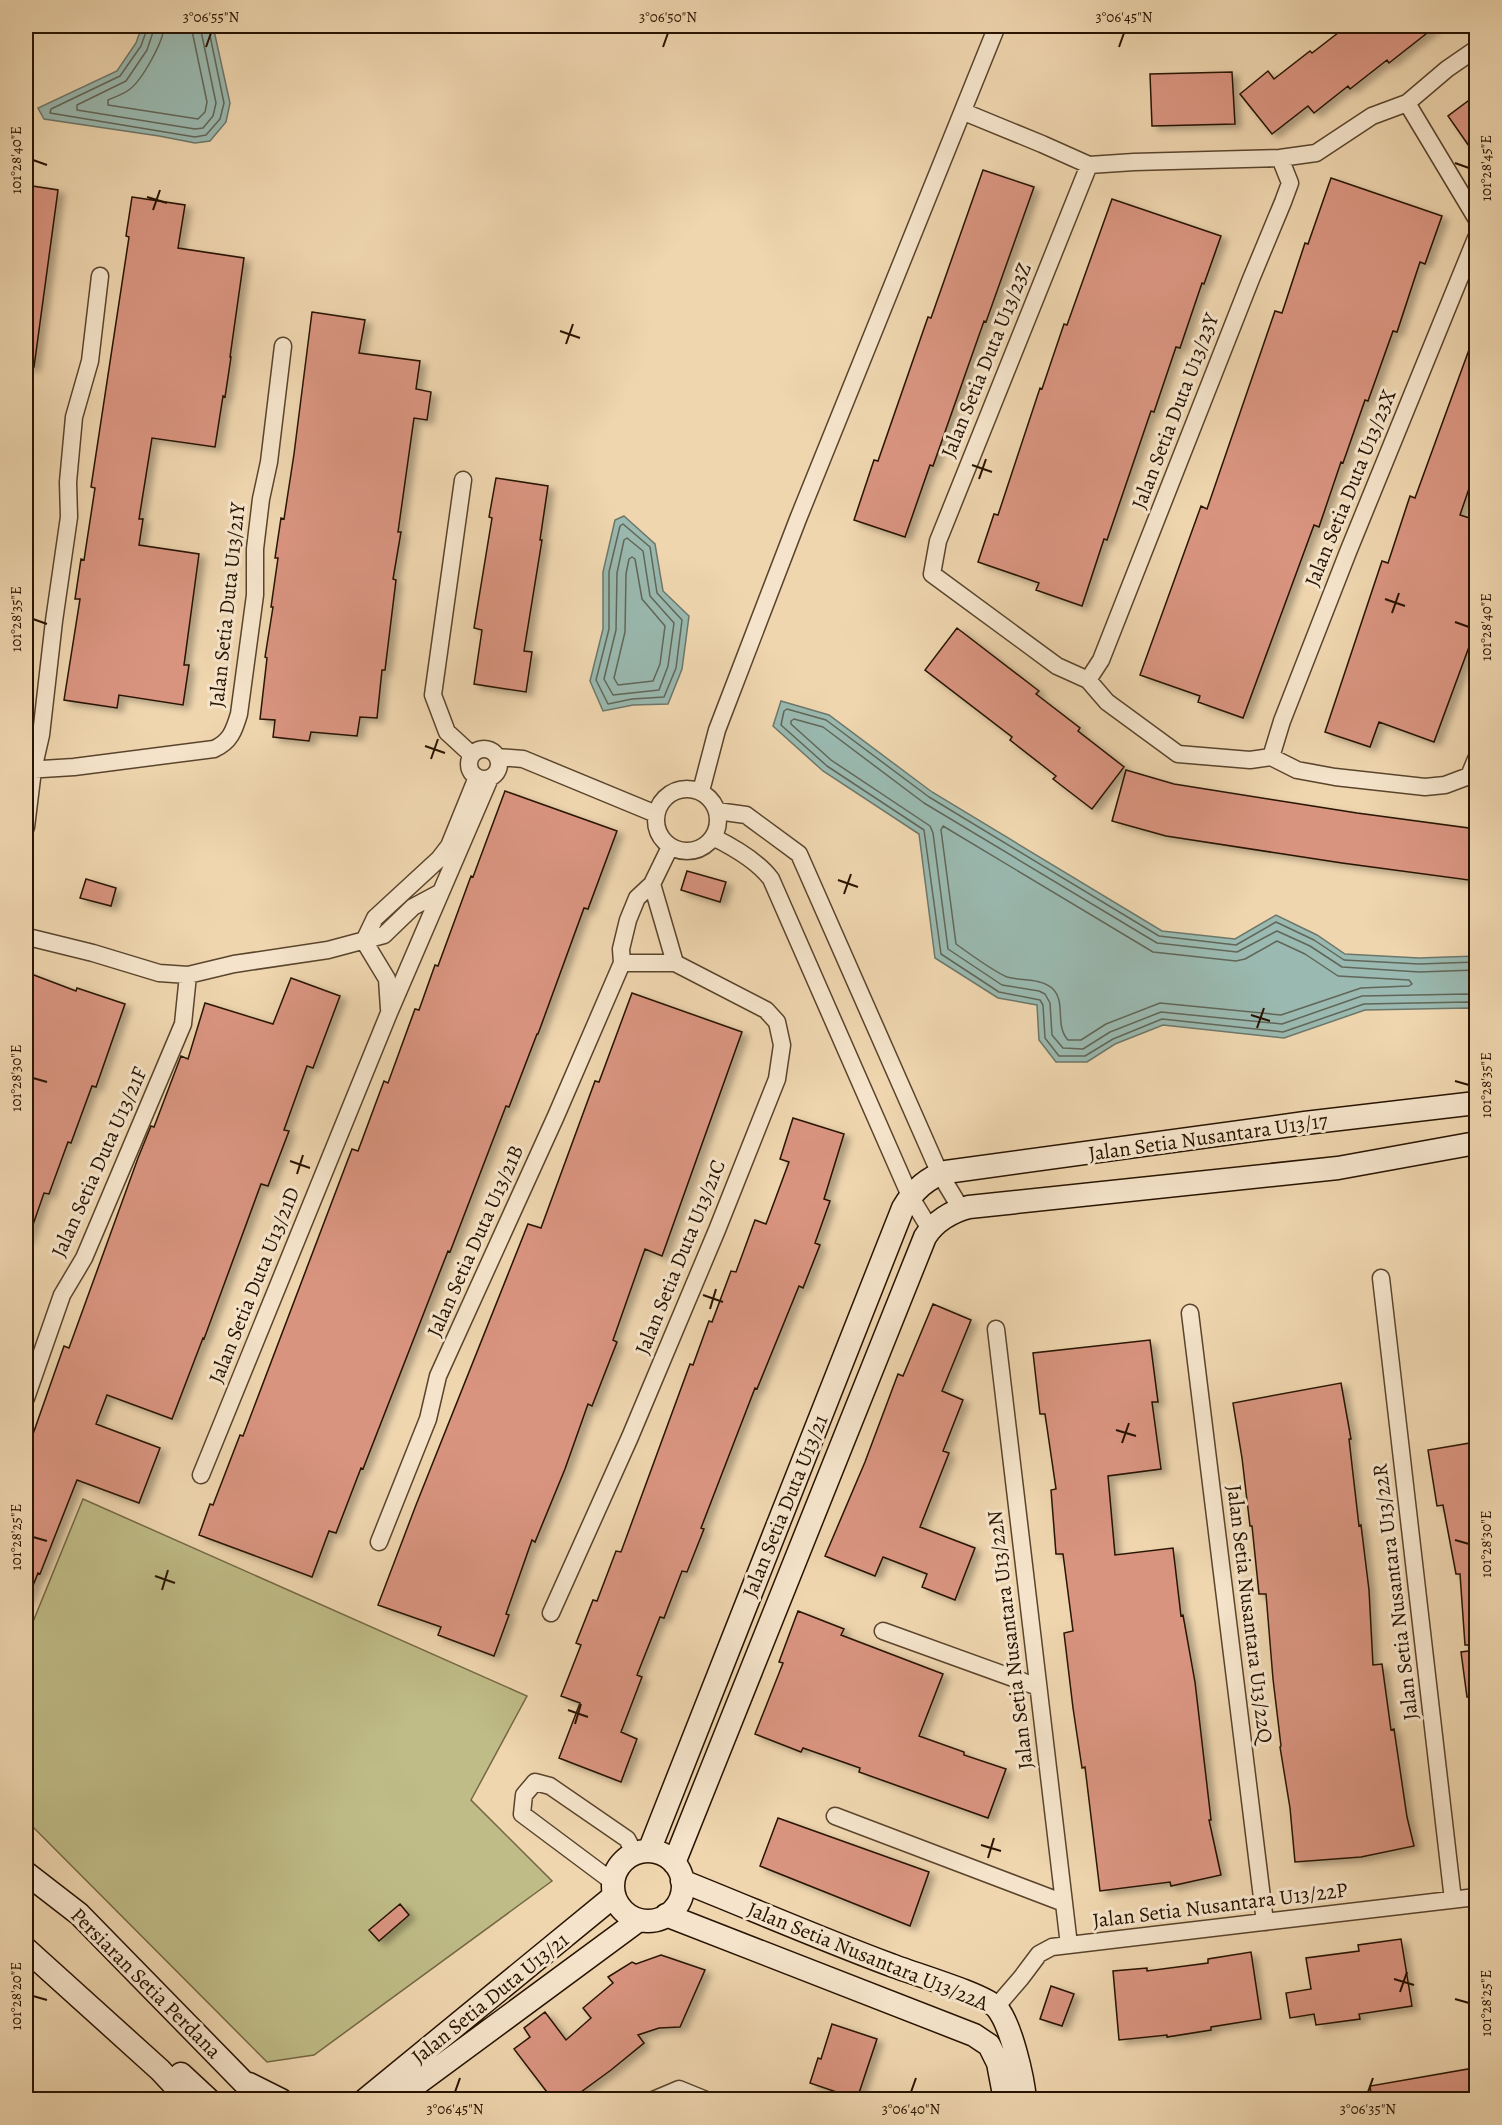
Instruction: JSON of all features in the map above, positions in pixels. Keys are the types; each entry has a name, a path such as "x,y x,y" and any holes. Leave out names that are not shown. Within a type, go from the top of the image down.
{"main road":[{"name":"Jalan Setia Nusantara U13/17","path":"940,1174 1293,1125 1476,1103"},
{"name":"Jalan Setia Nusantara U13/17","path":"961,1209 1338,1168 1476,1143"},
{"name":"Jalan Setia Duta U13/21","path":"642,1853 903,1208 918,1188 940,1174"},
{"path":"930,1229 961,1209"},
{"name":"Jalan Setia Duta U13/21","path":"678,1872 930,1229"},
{"path":"642,1853 658,1853 678,1872 679,1901 672,1911 651,1921 639,1920 628,1915 620,1907 614,1889 620,1865 642,1853"},
{"name":"Jalan Setia Nusantara U13/22A","path":"678,1872 889,1964 966,1993 1000,2015 1023,2080 1025,2100"},
{"name":"Persiaran Setia Perdana","path":"26,1873 79,1914 261,2100"},
{"name":"Jalan Setia Duta U13/21","path":"364,2100 614,1889"},
{"name":"Jalan Setia Nusantara U13/22A","path":"666,1915 974,2035 989,2045 998,2063 1005,2100"},
{"name":"Jalan Setia Duta U13/21","path":"395,2100 639,1920"},
{"path":"26,1949 160,2070 188,2100"},
{"path":"954,2028 966,1993"},
{"path":"989,2045 1000,2015"},
{"path":"116,2031 186,2077 209,2100"},
{"path":"245,2082 281,2100"}],"street":[{"path":"701,791 717,730 794,530 997,26"},
{"path":"963,112 1089,165 1280,158 1316,153 1372,116 1407,103 1447,69 1476,49"},
{"path":"1407,103 1476,219"},
{"name":"Jalan Setia Duta U13/23Y","path":"1088,680 1101,660 1290,183 1280,158"},
{"name":"Jalan Setia Duta U13/23Z","path":"1088,680 1057,666 933,574 938,541 1089,165"},
{"name":"Jalan Setia Duta U13/23X","path":"1271,757 1286,711 1348,552 1476,238"},
{"path":"26,827 29,770 42,735 54,621 69,517 68,482 74,417 90,361 100,276"},
{"name":"Jalan Setia Duta U13/21Y","path":"29,770 214,749 226,744 234,732 239,714 253,607 257,529 269,462 283,346"},
{"path":"463,480 433,695 447,732 472,755"},
{"path":"1088,680 1107,702 1178,753 1250,760 1271,757 1297,770 1335,777 1414,785 1445,785 1473,780 1476,759"},
{"path":"364,941 375,918 439,859 449,846 484,778 499,767 495,753 486,748 476,751 470,759 470,770 484,778"},
{"path":"498,758 523,759 656,814"},
{"name":"Jalan Setia Duta U13/21D","path":"201,1475 389,1013 441,892 484,778"},
{"path":"692,788 701,791 708,796 717,811 717,829 713,837 698,850 679,851 670,847 658,832 656,814 660,804 674,791 692,788"},
{"path":"717,811 746,814 799,854 940,1174 961,1209"},
{"path":"713,837 762,869 771,879 910,1196 930,1229"},
{"name":"Jalan Setia Duta U13/21B","path":"379,1542 428,1419 438,1376 556,1116 622,963 621,950 628,920 637,898 652,884 670,847"},
{"path":"622,963 675,963 652,884"},
{"path":"26,935 159,973 188,975 234,964 328,950 384,935 414,907 441,892"},
{"path":"364,941 387,979 389,1013"},
{"name":"Jalan Setia Duta U13/21C","path":"550,1613 630,1437 717,1230 777,1079 782,1045 777,1022 766,1010 675,963"},
{"name":"Jalan Setia Duta U13/21F","path":"26,1398 62,1295 84,1258 183,1024 188,975"},
{"name":"Jalan Setia Nusantara U13/22R","path":"1381,1278 1453,1900"},
{"name":"Jalan Setia Nusantara U13/22Q","path":"1190,1312 1266,1922"},
{"name":"Jalan Setia Nusantara U13/22N","path":"996,1329 1069,1945"},
{"path":"884,1631 1038,1687"},
{"path":"614,1889 522,1814 524,1795 535,1782 550,1786 627,1839 642,1853"},
{"path":"835,1816 1064,1903"},
{"name":"Jalan Setia Nusantara U13/22P","path":"1000,2015 1039,1954 1052,1947 1476,1897"},
{"path":"653,2100 680,2089 706,2100"}],"shaded area":[{"path":"83,1499 527,1696 471,1800 552,1881 314,2055 267,2062 26,1820 26,1639"}],"water":[{"path":"142,26 213,26 230,103 226,122 210,141 195,143 44,119 38,108 117,71 136,43"},
{"path":"624,516 655,544 663,591 689,616 682,669 668,704 633,705 603,711 590,681 603,629 603,572 615,520"},
{"path":"781,701 829,715 932,792 1162,931 1235,939 1276,915 1317,935 1345,954 1419,958 1476,956 1476,1010 1468,1008 1365,1010 1284,1038 1163,1025 1115,1044 1087,1062 1056,1062 1039,1040 1037,1005 998,998 935,958 919,834 823,771 773,726"}],"building":[{"path":"1347,26 1436,26 1389,63 1387,60 1350,89 1348,86 1314,113 1308,106 1272,134 1240,94 1268,71 1274,79"},
{"path":"1232,72 1235,124 1152,126 1150,74"},
{"path":"1476,95 1476,156 1448,116"},
{"path":"983,170 1034,187 905,537 854,520 874,460 878,461 928,317 931,318"},
{"path":"1331,178 1442,216 1425,264 1420,262 1397,332 1393,331 1368,401 1365,400 1319,527 1314,525 1243,718 1198,702 1200,696 1140,675 1201,506 1207,509 1275,311 1282,313 1305,243 1308,244"},
{"path":"26,185 58,190 34,367 26,367"},
{"path":"132,197 185,205 178,248 244,258 225,397 223,396 215,447 152,438 139,519 143,519 139,545 199,554 184,665 189,665 183,705 119,695 117,708 64,700 80,599 75,599 81,559 84,560 95,488 91,487 129,237 126,236"},
{"path":"1112,199 1221,236 1180,348 1176,347 1154,412 1151,411 1082,606 1036,590 1039,583 978,562 994,514 998,515 1040,388 1042,389 1064,324 1067,325"},
{"path":"312,312 365,320 359,353 420,361 416,389 431,392 427,420 414,418 398,532 401,532 393,579 396,580 385,670 382,670 377,718 360,717 357,736 311,732 309,741 273,737 275,720 260,719 267,658 265,657 278,558 275,558 281,518 284,519 294,454"},
{"path":"1474,336 1476,336 1476,468 1460,515 1476,520 1476,649 1469,647 1434,742 1379,722 1370,747 1325,732 1382,561 1388,563 1410,496 1415,498"},
{"path":"496,478 548,486 540,540 542,540 524,651 532,652 526,692 474,684 482,630 474,628 492,518 489,517"},
{"path":"957,628 1039,691 1036,694 1080,728 1078,731 1124,767 1092,809 1053,779 1056,776 1010,740 1012,737 925,670"},
{"path":"1126,770 1174,784 1476,829 1476,881 1166,836 1112,821"},
{"path":"505,791 617,831 588,909 584,908 538,1034 509,1107 506,1106 363,1469 361,1468 336,1533 329,1531 312,1577 199,1535 240,1435 243,1436 352,1149 358,1151 384,1081 388,1083 415,1009 419,1010 435,965 438,966"},
{"path":"687,871 726,882 720,902 681,890"},
{"path":"86,879 116,888 111,906 80,898"},
{"path":"26,972 76,991 77,988 125,1004 96,1087 92,1086 49,1194 44,1193 28,1239 26,1239"},
{"path":"291,978 340,996 313,1068 307,1066 284,1130 289,1131 268,1186 261,1184 172,1419 107,1395 96,1424 160,1448 139,1503 77,1480 40,1574 38,1573 26,1601 26,1454 64,1346 69,1348 151,1126 154,1127 181,1056 188,1059 205,1003 273,1024"},
{"path":"632,993 742,1032 662,1256 645,1249 613,1340 617,1342 592,1406 588,1404 565,1469 535,1542 532,1540 494,1656 438,1635 441,1627 378,1605 528,1224 541,1228 595,1081 599,1082"},
{"path":"793,1118 844,1134 824,1199 830,1201 815,1243 820,1245 803,1288 799,1286 757,1389 755,1388 701,1528 704,1529 687,1572 682,1571 664,1618 660,1617 637,1675 642,1677 621,1732 637,1739 621,1782 559,1758 580,1703 561,1696 581,1645 576,1643 593,1600 597,1601 616,1551 621,1552 690,1364 693,1365 709,1321 712,1322 731,1271 736,1272 755,1220 766,1224 789,1162 780,1159"},
{"path":"933,1304 971,1320 942,1391 963,1400 943,1451 949,1453 920,1527 975,1548 955,1600 922,1587 927,1574 883,1557 875,1576 825,1556 865,1462 898,1374 903,1376"},
{"path":"1150,1340 1158,1402 1152,1402 1161,1469 1108,1476 1115,1555 1173,1548 1181,1616 1183,1615 1195,1682 1211,1820 1209,1820 1221,1875 1171,1886 1170,1882 1100,1891 1085,1767 1082,1768 1064,1633 1073,1631 1063,1554 1056,1554 1051,1490 1056,1489 1045,1414 1040,1414 1033,1353"},
{"path":"1341,1383 1351,1439 1349,1439 1359,1526 1361,1525 1369,1590 1373,1665 1382,1664 1391,1730 1394,1729 1407,1817 1414,1846 1361,1857 1295,1862 1290,1808 1280,1747 1266,1594 1259,1594 1252,1526 1250,1526 1233,1403"},
{"path":"1476,1442 1476,1645 1465,1645 1460,1574 1456,1574 1443,1505 1437,1506 1428,1450"},
{"path":"798,1611 844,1629 841,1635 943,1674 919,1736 964,1752 964,1755 1006,1769 988,1818 859,1772 860,1768 803,1748 801,1752 755,1734 783,1663 779,1662"},
{"path":"1476,1650 1476,1697 1467,1697 1461,1652"},
{"path":"778,1818 929,1872 910,1926 760,1866"},
{"path":"400,1904 409,1915 379,1941 369,1930"},
{"path":"1401,1939 1412,2006 1359,2014 1360,2019 1316,2025 1314,2014 1290,2018 1286,1993 1311,1989 1306,1958 1359,1951 1358,1945"},
{"path":"1251,1952 1261,2019 1167,2037 1167,2035 1119,2040 1113,1971 1147,1968 1147,1971 1208,1963 1208,1959"},
{"path":"661,1955 705,1970 680,2027 659,2028 638,2035 644,2043 611,2070 570,2100 553,2100 514,2049 530,2037 524,2028 545,2012 566,2040 591,2018 583,2008 613,1983 608,1977 632,1962 636,1964"},
{"path":"1051,1986 1074,1994 1062,2026 1040,2019"},
{"path":"832,2024 877,2039 857,2099 810,2083 818,2058 821,2059"},
{"path":"1474,2068 1476,2100 1372,2100 1370,2086"}]}
